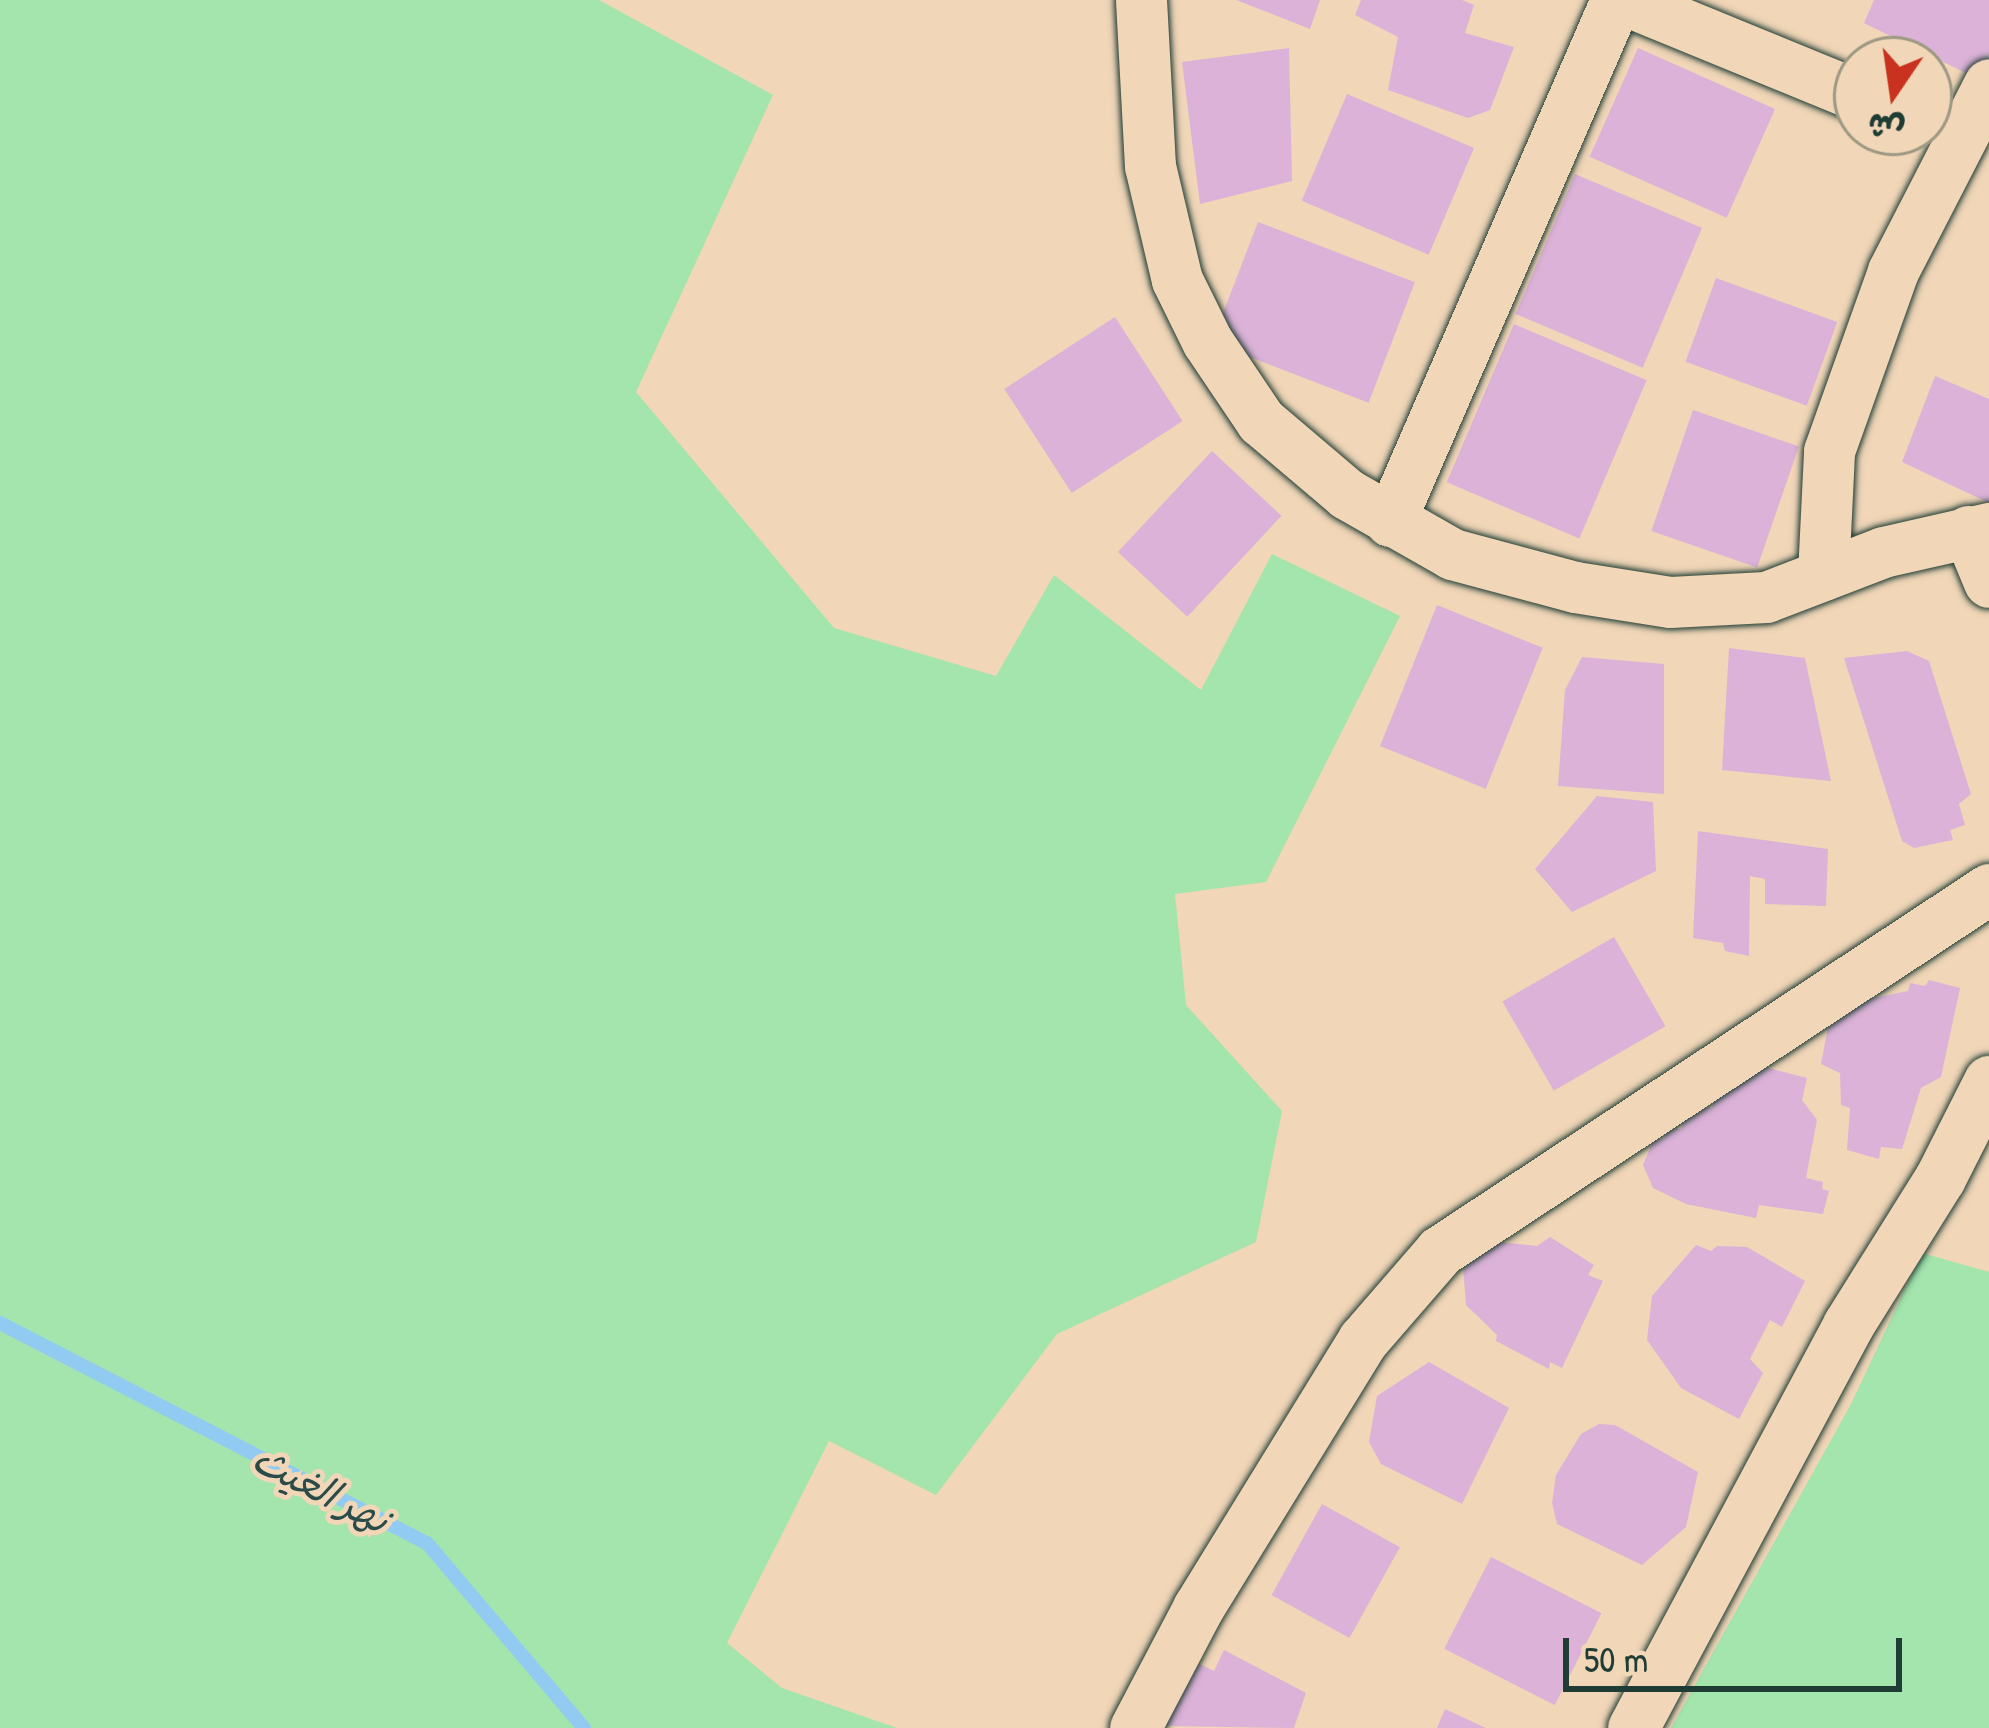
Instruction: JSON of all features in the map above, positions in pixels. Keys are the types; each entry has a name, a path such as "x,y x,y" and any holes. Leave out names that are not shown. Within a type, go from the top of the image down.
{"street":[{"path":"1141,0 1150,166 1177,280 1207,341 1261,422 1347,494 1452,554 1575,587 1670,602 1766,597 1883,552 1978,529 1989,582"},
{"path":"1390,521 1616,0"},
{"path":"1625,0 1833,84"},
{"path":"1823,575 1829,451 1892,272 1989,84"},
{"path":"1135,1728 1198,1608 1363,1340 1440,1251 1989,889"},
{"path":"1634,1728 1848,1325 1940,1178 1989,1081"}],"green space":[{"path":"0,0 599,0 773,95 636,392 834,628 996,676 1054,575 1201,690 1272,554 1400,616 1266,882 1175,894 1186,1005 1282,1111 1256,1242 1057,1334 936,1495 829,1441 727,1643 782,1688 897,1728 0,1728"},
{"path":"1922,1253 1989,1272 1989,1728 1671,1728 1851,1404"}],"building":[{"path":"1236,0 1320,0 1310,29"},
{"path":"1361,0 1462,0 1474,5 1465,33 1514,47 1490,110 1468,118 1388,90 1398,37 1355,15"},
{"path":"1874,0 1989,0 1989,55 1980,80 1953,67 1953,36 1890,36 1864,23"},
{"path":"1289,48 1292,181 1200,204 1182,62"},
{"path":"1638,48 1775,109 1727,218 1590,157"},
{"path":"1347,94 1474,148 1429,255 1302,201"},
{"path":"1575,174 1702,228 1643,368 1516,314"},
{"path":"1258,222 1415,282 1369,403 1212,342"},
{"path":"1716,278 1837,322 1807,406 1686,362"},
{"path":"1115,317 1183,421 1072,493 1004,389"},
{"path":"1514,324 1647,380 1579,539 1447,482"},
{"path":"1935,376 1989,399 1989,503 1902,462"},
{"path":"1693,410 1799,446 1757,567 1651,531"},
{"path":"1212,451 1281,516 1187,617 1118,552"},
{"path":"1437,605 1543,648 1486,789 1380,746"},
{"path":"1729,648 1805,658 1831,781 1722,770"},
{"path":"1907,651 1929,661 1971,794 1959,804 1965,825 1950,830 1953,840 1914,848 1902,841 1844,658"},
{"path":"1582,657 1664,664 1664,794 1558,786 1565,690"},
{"path":"1597,796 1653,802 1656,871 1572,912 1535,869"},
{"path":"1698,831 1828,849 1826,906 1765,904 1765,879 1750,876 1749,956 1725,951 1723,943 1693,938"},
{"path":"1614,937 1666,1026 1554,1091 1502,1002"},
{"path":"1929,980 1960,988 1941,1077 1921,1088 1902,1149 1881,1147 1879,1159 1847,1150 1850,1108 1841,1105 1840,1073 1821,1064 1828,1027 1845,1004 1908,991 1910,983 1925,986"},
{"path":"1757,1065 1807,1078 1802,1100 1817,1120 1806,1178 1823,1182 1822,1189 1829,1191 1823,1214 1759,1205 1756,1218 1686,1204 1653,1188 1643,1165 1653,1141 1665,1138 1665,1128 1681,1129 1688,1105 1712,1108 1718,1086"},
{"path":"1550,1237 1594,1265 1588,1275 1603,1281 1562,1368 1550,1362 1549,1369 1496,1341 1497,1335 1466,1305 1463,1266 1500,1242 1537,1246"},
{"path":"1696,1245 1711,1251 1717,1246 1747,1247 1805,1281 1782,1327 1770,1320 1750,1359 1763,1373 1739,1419 1681,1388 1647,1340 1652,1296"},
{"path":"1429,1362 1509,1408 1462,1504 1381,1464 1369,1442 1377,1396"},
{"path":"1599,1424 1615,1425 1698,1472 1686,1527 1642,1565 1557,1524 1552,1503 1556,1475 1581,1434"},
{"path":"1322,1504 1400,1547 1349,1638 1272,1595"},
{"path":"1491,1557 1601,1613 1555,1705 1444,1649"},
{"path":"1224,1650 1306,1693 1294,1728 1165,1726 1188,1658 1214,1671"},
{"path":"1445,1709 1486,1728 1437,1728"}],"waterway":[{"name":"نهر الغيث","path":"0,1323 427,1543 584,1728"}]}
